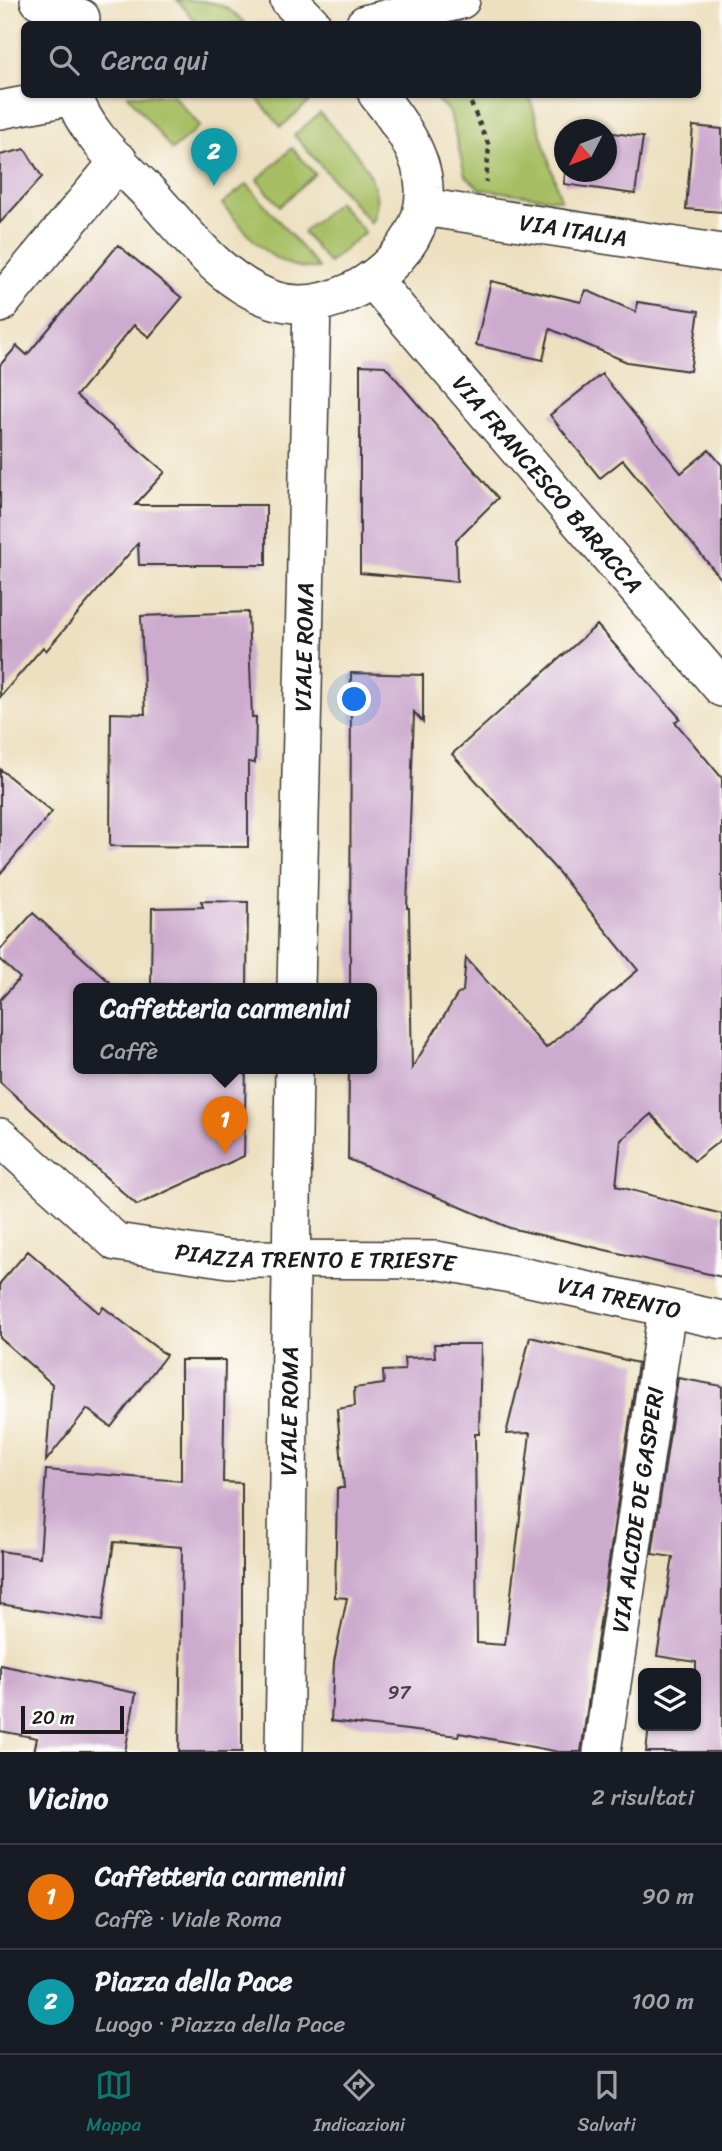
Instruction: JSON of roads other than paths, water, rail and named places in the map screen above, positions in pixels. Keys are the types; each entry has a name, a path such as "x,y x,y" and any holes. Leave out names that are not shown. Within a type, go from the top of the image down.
{"street":[{"path":"39,0 84,14"},
{"path":"289,0 309,21"},
{"path":"377,21 461,0"},
{"path":"0,110 58,98"},
{"path":"75,98 91,130 211,260 242,285 280,302 312,304 357,288 372,279 410,238 424,207 423,177 414,152 380,98"},
{"path":"0,304 119,161"},
{"name":"VIA ITALIA","path":"424,207 722,253"},
{"name":"VIA FRANCESCO BARACCA","path":"372,279 722,688"},
{"name":"VIALE ROMA","path":"296,983 312,304"},
{"name":"VIALE ROMA","path":"284,1752 294,1074"},
{"name":"PIAZZA TRENTO E TRIESTE","path":"0,1137 116,1242 229,1259 436,1260 516,1275"},
{"name":"VIA TRENTO","path":"516,1275 667,1309 720,1318"},
{"name":"VIA ALCIDE DE GASPERI","path":"602,1752 667,1309"}],"place":[{"name":"Piazza della Pace","path":"214,186"},
{"name":"Caffetteria carmenini","path":"225,1154"}]}
